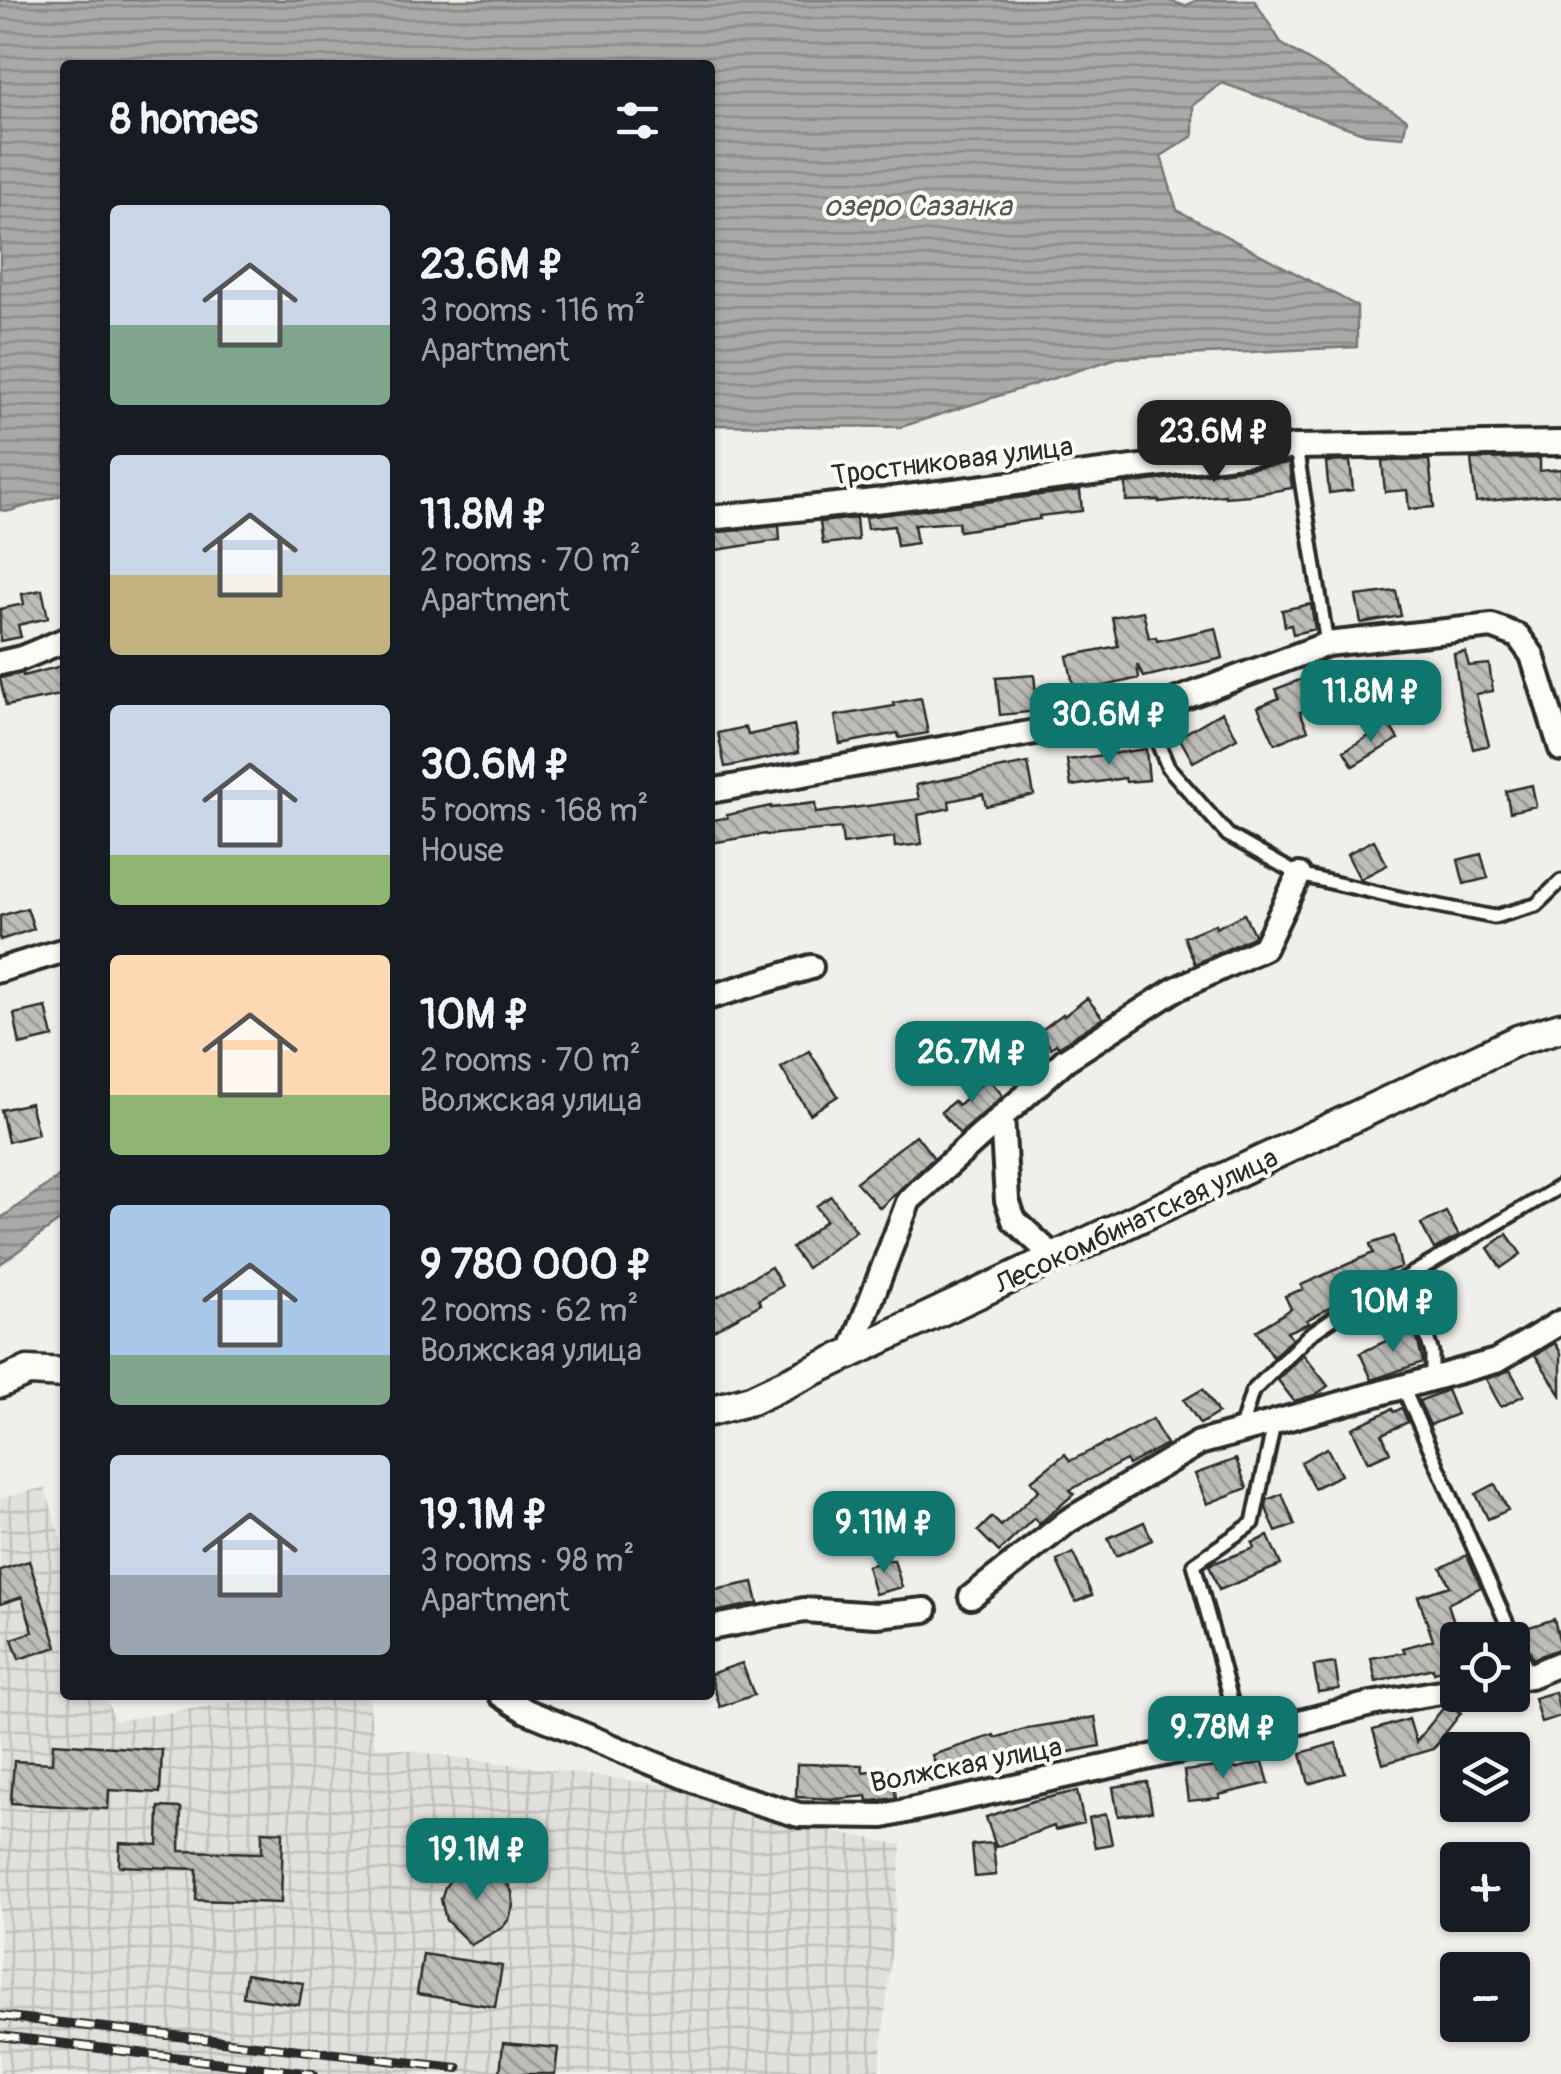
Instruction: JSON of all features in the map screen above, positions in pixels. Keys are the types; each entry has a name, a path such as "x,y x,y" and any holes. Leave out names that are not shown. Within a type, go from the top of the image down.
{"street":[{"name":"Тростниковая улица","path":"715,517 1296,447 1561,444"},
{"path":"715,790 1144,712 1327,644 1492,626 1518,636 1532,655 1561,749"},
{"path":"0,663 60,642"},
{"path":"850,1355 909,1200 1065,1060 1174,990 1264,948 1299,875"},
{"path":"0,970 60,952"},
{"path":"715,996 811,966"},
{"name":"Лесокомбинатская улица","path":"715,1410 751,1400 1518,1040 1561,1027"},
{"path":"1002,1116 1006,1200 1014,1220 1056,1258"},
{"path":"971,1598 1068,1521 1200,1444 1496,1361 1561,1322"},
{"path":"0,1383 28,1371 60,1373"},
{"path":"715,1627 804,1610 876,1615 926,1610"},
{"path":"1530,1674 1561,1662"},
{"name":"Волжская улица","path":"509,1700 723,1792 798,1815 882,1816 1241,1737 1371,1704 1440,1692"}],"lane":[{"path":"1296,447 1327,644"},
{"path":"1144,712 1168,767 1228,835 1299,875 1494,917 1536,905 1561,881"},
{"path":"1239,1434 1252,1392 1309,1335 1366,1296 1408,1277 1561,1186"},
{"path":"1408,1277 1432,1352 1432,1379"},
{"path":"1403,1387 1498,1622"},
{"path":"1241,1737 1194,1564 1253,1522 1274,1424"}],"shaded area":[{"path":"45,1487 60,1538 60,1700 108,1700 114,1721 250,1700 369,1700 375,1746 707,1791 790,1823 902,1845 879,2074 0,2074 0,1499"}],"water":[{"name":"озеро Сазанка","path":"0,0 1167,0 1185,6 1197,0 1254,0 1282,44 1407,119 1403,137 1366,134 1222,83 1193,105 1193,136 1161,156 1177,210 1357,306 1357,347 1117,358 901,427 715,425 715,60 60,60 60,496 10,511 0,510"},
{"path":"60,1176 60,1221 0,1264 0,1219"}],"building":[{"path":"1540,458 1540,471 1561,469 1561,494 1476,502 1471,459"},
{"path":"1429,460 1434,507 1409,509 1407,490 1385,492 1382,461"},
{"path":"1350,461 1353,490 1329,493 1326,462"},
{"path":"1289,463 1292,488 1225,497 1126,501 1126,484"},
{"path":"1080,490 1082,511 959,531 958,522 914,525 917,543 897,546 894,526 867,529 865,517"},
{"path":"856,518 858,540 823,544 820,522"},
{"path":"779,526 780,540 715,550 715,532"},
{"path":"42,590 48,618 18,625 21,637 0,641 0,609 24,604 22,594"},
{"path":"1396,591 1401,616 1361,623 1356,596"},
{"path":"1311,604 1315,629 1293,634 1291,625 1285,626 1282,610"},
{"path":"1143,611 1149,638 1156,637 1157,641 1216,628 1223,658 1144,677 1137,664 1139,678 1075,693 1067,656 1118,646 1112,617"},
{"path":"1465,652 1469,666 1489,664 1493,691 1476,694 1489,745 1473,749 1454,654"},
{"path":"60,666 60,695 6,706 0,678"},
{"path":"1336,666 1347,694 1300,712 1308,730 1275,744 1258,707 1279,698 1276,689"},
{"path":"1034,675 1038,711 1000,715 996,678"},
{"path":"1409,677 1413,710 1393,713 1389,679"},
{"path":"921,698 928,733 899,738 898,733 840,744 835,716"},
{"path":"1222,712 1237,738 1193,762 1179,737"},
{"path":"1389,724 1398,739 1353,766 1344,751"},
{"path":"794,725 799,752 725,767 718,733 746,727 748,735"},
{"path":"1146,749 1149,780 1126,782 1125,778 1071,786 1067,760"},
{"path":"1028,763 1034,795 986,806 983,794 949,801 950,808 918,815 922,844 895,847 894,837 843,844 841,828 715,842 715,819 727,815 815,803 816,813 919,799 916,785"},
{"path":"1532,785 1536,806 1510,812 1506,791"},
{"path":"1374,840 1387,865 1360,879 1347,854"},
{"path":"1481,854 1488,878 1464,884 1458,860"},
{"path":"27,908 34,929 0,940 0,916"},
{"path":"1244,914 1253,937 1195,964 1184,937 1215,924 1216,928"},
{"path":"1087,998 1103,1018 1051,1048 1039,1032"},
{"path":"46,1007 53,1037 20,1045 14,1014"},
{"path":"809,1051 838,1096 810,1114 781,1068"},
{"path":"988,1078 1003,1096 960,1134 941,1112 954,1101 958,1105"},
{"path":"30,1103 38,1134 8,1142 1,1110"},
{"path":"916,1135 934,1158 880,1208 856,1182"},
{"path":"831,1196 856,1231 807,1268 792,1248 826,1220 816,1206"},
{"path":"1446,1212 1459,1236 1434,1249 1421,1224"},
{"path":"1507,1234 1521,1254 1501,1268 1488,1248"},
{"path":"1394,1236 1401,1267 1339,1293 1342,1301 1287,1332 1292,1339 1273,1357 1256,1331 1291,1309 1285,1296 1373,1253 1370,1244"},
{"path":"771,1267 782,1286 758,1300 761,1304 715,1329 715,1298"},
{"path":"1415,1330 1423,1362 1372,1380 1360,1353"},
{"path":"1555,1343 1561,1353 1561,1395 1535,1355"},
{"path":"1303,1354 1328,1386 1294,1401 1278,1380"},
{"path":"1510,1370 1524,1395 1501,1407 1486,1379"},
{"path":"1203,1389 1218,1413 1200,1424 1184,1400"},
{"path":"1447,1390 1457,1414 1430,1425 1419,1401"},
{"path":"1402,1408 1408,1422 1382,1434 1390,1452 1368,1462 1352,1428"},
{"path":"1152,1419 1166,1444 1070,1490 1074,1494 1039,1524 1034,1518 999,1552 978,1531 992,1517 1001,1526 1039,1490 1031,1481 1065,1454 1070,1461"},
{"path":"1327,1448 1341,1475 1314,1488 1301,1462"},
{"path":"1236,1459 1247,1488 1207,1504 1195,1474"},
{"path":"1495,1484 1508,1510 1488,1519 1476,1494"},
{"path":"1282,1494 1295,1525 1276,1532 1266,1508 1267,1500"},
{"path":"1144,1522 1152,1540 1116,1556 1108,1538"},
{"path":"1268,1536 1281,1565 1219,1590 1209,1565 1254,1548 1252,1543"},
{"path":"1073,1553 1092,1595 1076,1602 1057,1561"},
{"path":"1467,1555 1481,1587 1448,1604 1454,1622 1440,1622 1440,1670 1434,1672 1433,1668 1376,1682 1371,1658 1405,1652 1403,1648 1433,1640 1418,1596 1450,1586 1441,1568"},
{"path":"894,1560 902,1587 875,1594 867,1566"},
{"path":"29,1561 57,1647 19,1659 12,1639 33,1632 22,1597 0,1604 0,1570"},
{"path":"753,1582 758,1603 715,1612 715,1590"},
{"path":"1554,1619 1561,1648 1533,1659 1530,1627"},
{"path":"742,1663 754,1695 720,1707 715,1672"},
{"path":"1335,1663 1339,1689 1318,1692 1314,1666"},
{"path":"1555,1692 1561,1716 1541,1722 1534,1698"},
{"path":"1440,1712 1461,1713 1446,1732 1440,1732 1440,1740 1433,1749 1383,1764 1373,1730 1409,1719 1416,1742"},
{"path":"1095,1717 1100,1746 1064,1753 1062,1742 1014,1756 1012,1751 967,1765 969,1772 942,1781 932,1755 994,1735 995,1738 1028,1728"},
{"path":"53,1743 162,1750 160,1793 109,1790 108,1809 11,1803 14,1761 52,1763"},
{"path":"1336,1743 1345,1773 1309,1784 1301,1753"},
{"path":"1263,1762 1269,1783 1219,1795 1220,1798 1188,1801 1184,1771 1216,1767 1217,1773"},
{"path":"797,1764 862,1765 863,1772 892,1768 896,1798 868,1801 867,1796 796,1797"},
{"path":"1147,1782 1152,1811 1118,1816 1113,1787"},
{"path":"1077,1791 1084,1823 1055,1830 1054,1826 996,1847 986,1817"},
{"path":"159,1807 181,1808 180,1851 262,1853 262,1831 283,1832 281,1903 196,1900 197,1869 119,1866 120,1843 158,1845"},
{"path":"1106,1814 1112,1844 1095,1847 1089,1818"},
{"path":"993,1843 996,1875 975,1877 972,1845"},
{"path":"482,1866 505,1880 512,1892 513,1906 503,1927 471,1945 446,1920 441,1899 453,1876 468,1867"},
{"path":"423,1954 502,1966 495,2007 417,1994"},
{"path":"246,1974 303,1983 299,2005 243,1997"},
{"path":"503,2043 558,2048 555,2074 500,2074"}],"railway":[{"path":"0,2016 458,2068"},
{"path":"0,2036 313,2074"}]}
